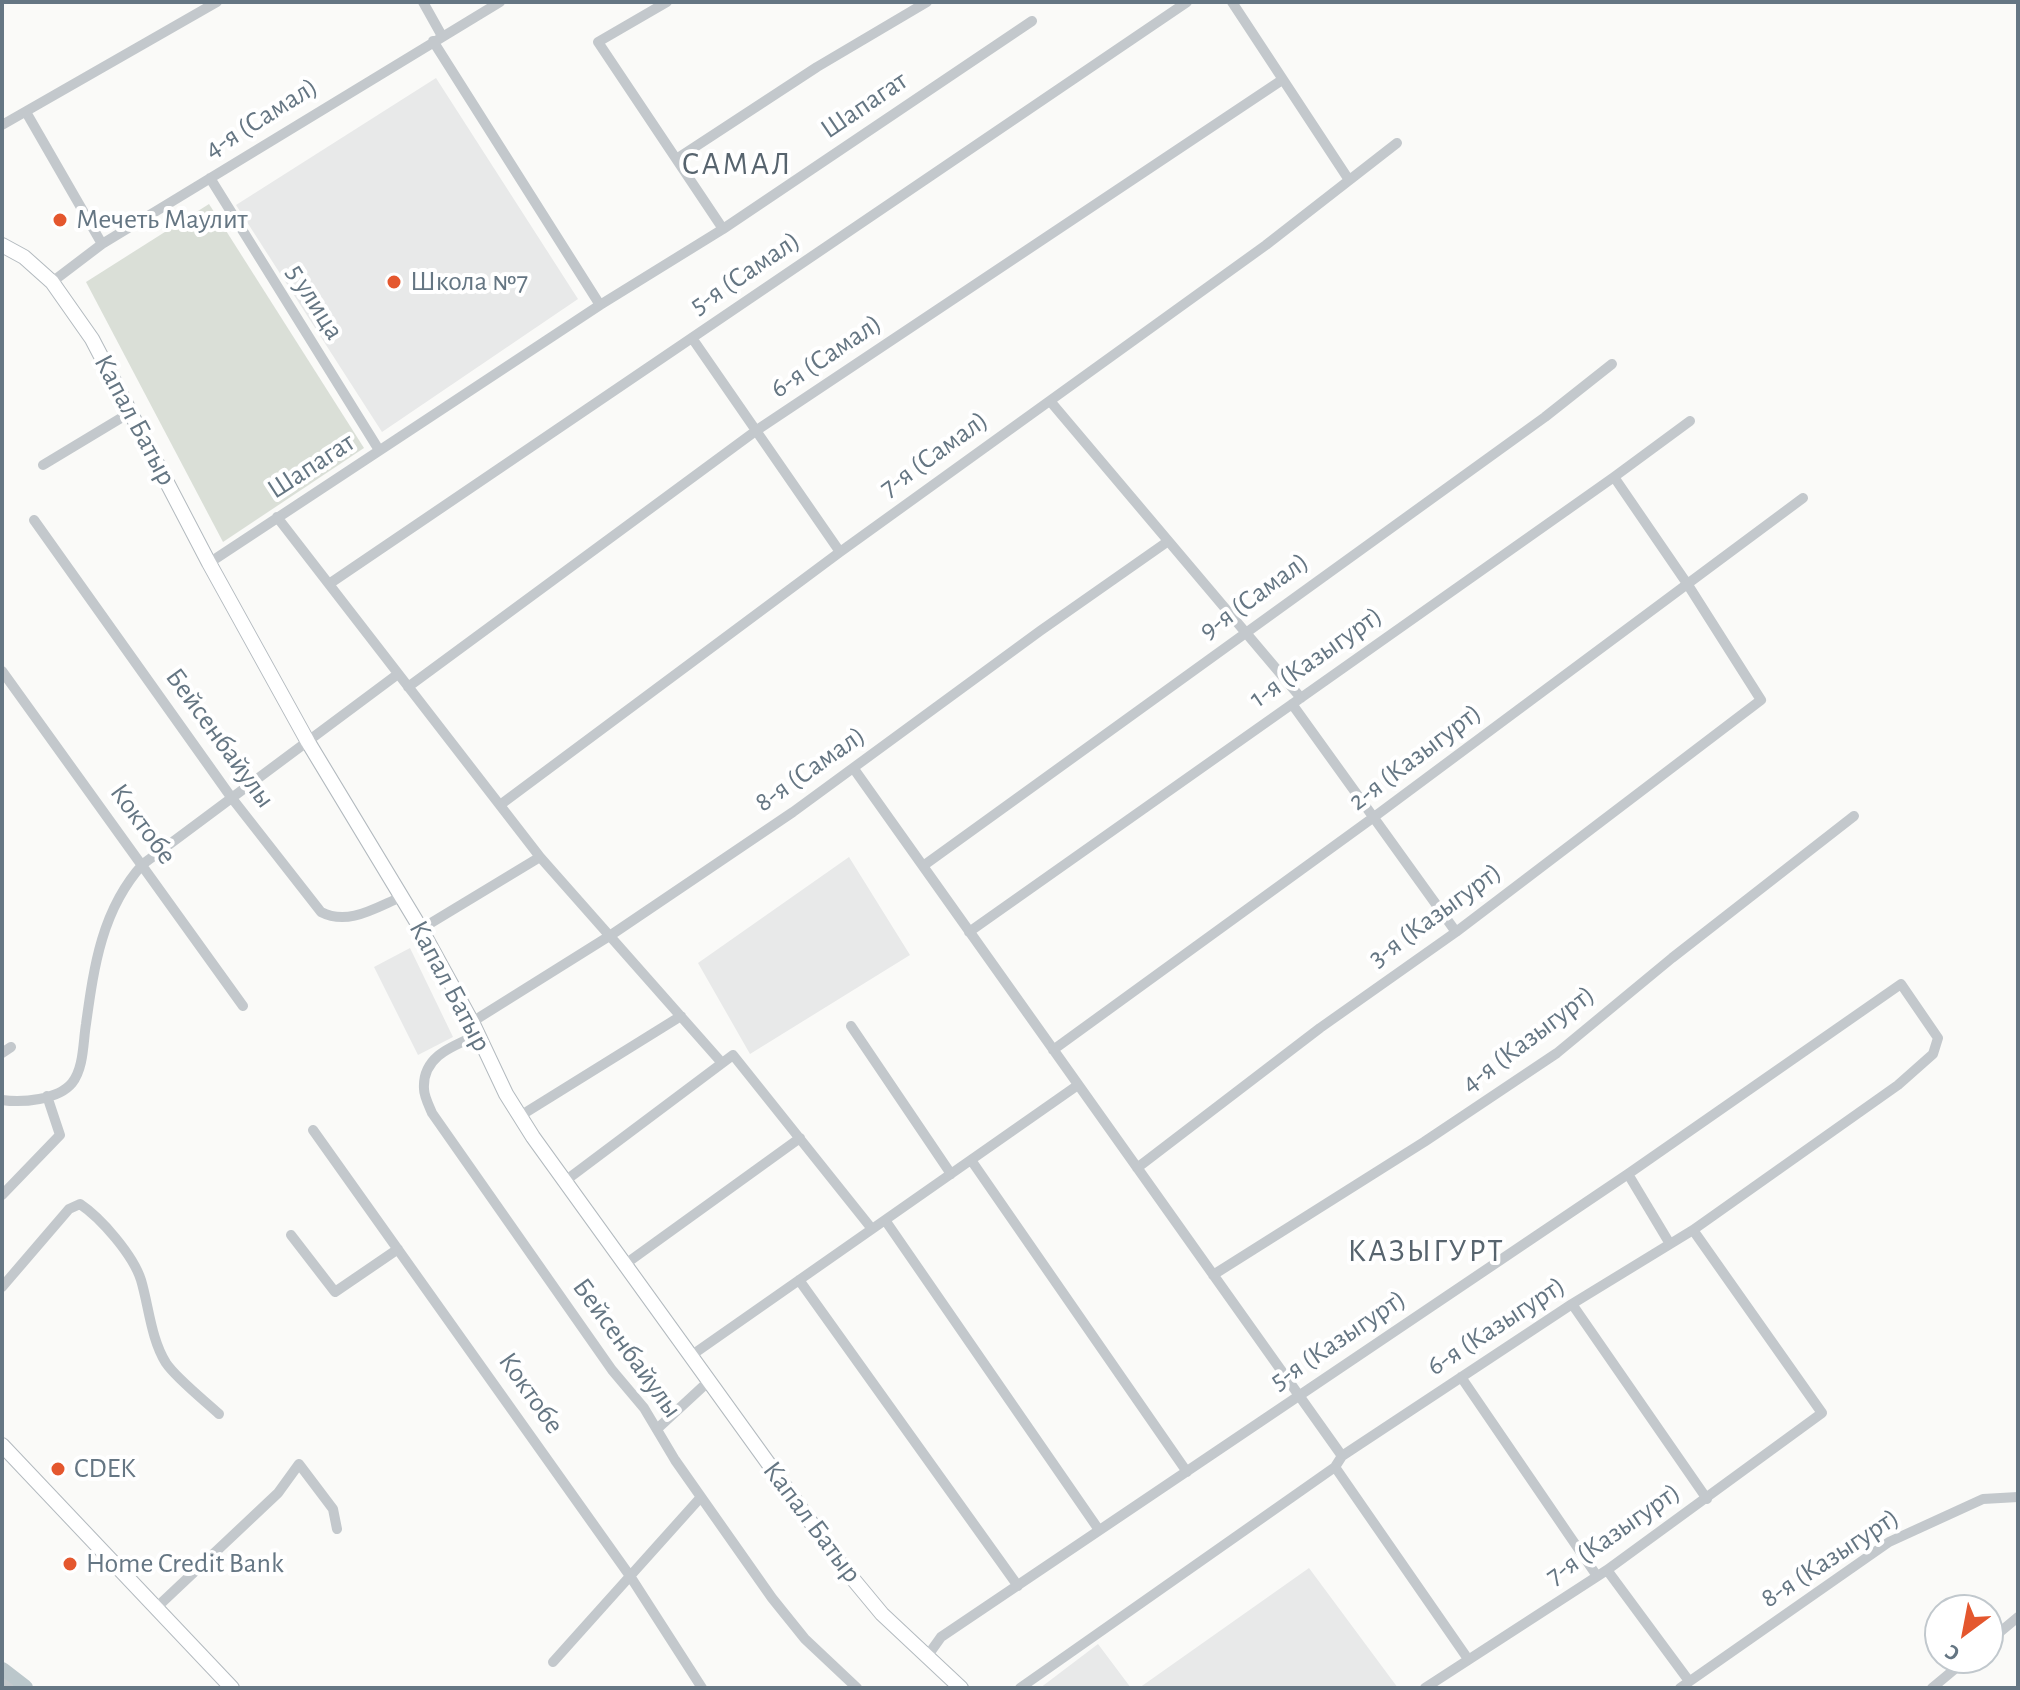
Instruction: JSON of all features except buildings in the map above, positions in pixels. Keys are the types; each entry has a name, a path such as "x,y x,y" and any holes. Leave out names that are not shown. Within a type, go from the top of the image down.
{"main road":[{"name":"Капал Батыр","path":"2,245 24,257 52,282 92,339 209,563 308,742 421,929 520,1116 843,1567 882,1614 961,1688"},
{"path":"2,1445 232,1688"}],"street":[{"path":"2,125 217,2"},
{"path":"423,2 438,39 600,305"},
{"name":"4-я (Самал)","path":"52,282 102,244 500,2"},
{"path":"667,2 598,42 723,229"},
{"path":"678,158 817,67 927,2"},
{"name":"5-я (Самал)","path":"329,584 1187,2"},
{"path":"1232,2 1349,180"},
{"name":"Шапагат","path":"209,563 600,305 723,229 1032,21"},
{"name":"6-я (Самал)","path":"408,687 757,430 1282,80"},
{"path":"26,112 102,244"},
{"name":"7-я (Самал)","path":"500,805 840,552 1266,245 1397,143"},
{"name":"5 улица","path":"210,178 379,450"},
{"path":"692,338 840,552"},
{"name":"9-я (Самал)","path":"923,866 1545,417 1612,364"},
{"path":"1050,401 1245,632 1456,932"},
{"path":"43,465 131,412"},
{"name":"1-я (Казыгурт)","path":"969,932 1690,421"},
{"path":"1614,477 1688,585"},
{"name":"2-я (Казыгурт)","path":"1053,1050 1374,817 1803,498"},
{"path":"277,517 540,857 722,1063"},
{"name":"Бейсенбайулы","path":"34,520 231,797 321,912 333,919 347,919 401,897"},
{"name":"8-я (Самал)","path":"475,1029 854,769 1040,631 1167,542"},
{"name":"3-я (Казыгурт)","path":"1137,1168 1320,1028 1456,932 1761,700 1688,585"},
{"name":"Коктобе","path":"2,671 243,1006"},
{"path":"2,1100 47,1096 66,1089 76,1076 97,951 121,894 143,864 398,674"},
{"path":"854,769 1342,1456"},
{"name":"4-я (Казыгурт)","path":"1213,1275 1424,1142 1557,1053 1672,958 1854,816"},
{"path":"421,929 540,857"},
{"name":"5-я (Казыгурт)","path":"926,1658 941,1637 1628,1174 1901,984"},
{"name":"6-я (Казыгурт)","path":"1020,1688 1335,1467 1342,1456 1572,1304 1693,1230 1898,1085 1933,1054 1938,1038 1901,984"},
{"path":"520,1116 681,1016"},
{"path":"851,1026 951,1174"},
{"name":"Бейсенбайулы","path":"475,1029 441,1051 429,1068 424,1089 432,1113 657,1429 772,1598 805,1639 857,1688"},
{"path":"565,1181 733,1055 872,1229"},
{"path":"692,1355 1078,1085"},
{"path":"2,1195 60,1135 47,1096"},
{"name":"Коктобе","path":"313,1130 630,1576 702,1688"},
{"path":"624,1265 800,1138"},
{"path":"971,1160 1187,1472"},
{"path":"1628,1174 1670,1244"},
{"path":"2,1287 69,1209 80,1204 92,1212 118,1243 140,1276 166,1364 219,1414"},
{"path":"885,1220 1099,1530"},
{"name":"7-я (Казыгурт)","path":"1425,1688 1607,1570 1822,1413 1693,1230"},
{"path":"291,1235 335,1292 398,1249"},
{"path":"799,1280 1018,1586"},
{"path":"1572,1304 1707,1499"},
{"path":"1461,1377 1597,1576"},
{"path":"657,1429 710,1380"},
{"path":"156,1608 278,1493 299,1464 333,1509 337,1529"},
{"path":"1335,1467 1468,1659"},
{"path":"553,1662 701,1497"},
{"name":"8-я (Казыгурт)","path":"1684,1685 1889,1542 1983,1499 2018,1497"},
{"path":"1607,1570 1684,1685"},
{"path":"1932,1688 1949,1674"}],"shaded area":[{"path":"436,78 578,299 382,432 236,205"},
{"path":"209,204 364,448 223,542 86,282"},
{"path":"849,857 910,955 750,1054 698,963"},
{"path":"410,948 453,1037 418,1055 374,967"},
{"path":"1309,1568 1398,1688 1139,1688"},
{"path":"1098,1644 1131,1688 1040,1688"}],"waterway":[{"path":"2,1671 24,1688"}],"place":[{"name":"Мечеть Маулит","path":"60,220"},
{"name":"Школа №7","path":"394,282"},
{"name":"CDEK","path":"58,1469"},
{"name":"Home Credit Bank","path":"70,1564"}],"district":[{"name":"САМАЛ","path":"737,164"},
{"name":"КАЗЫГУРТ","path":"1426,1251"}]}
